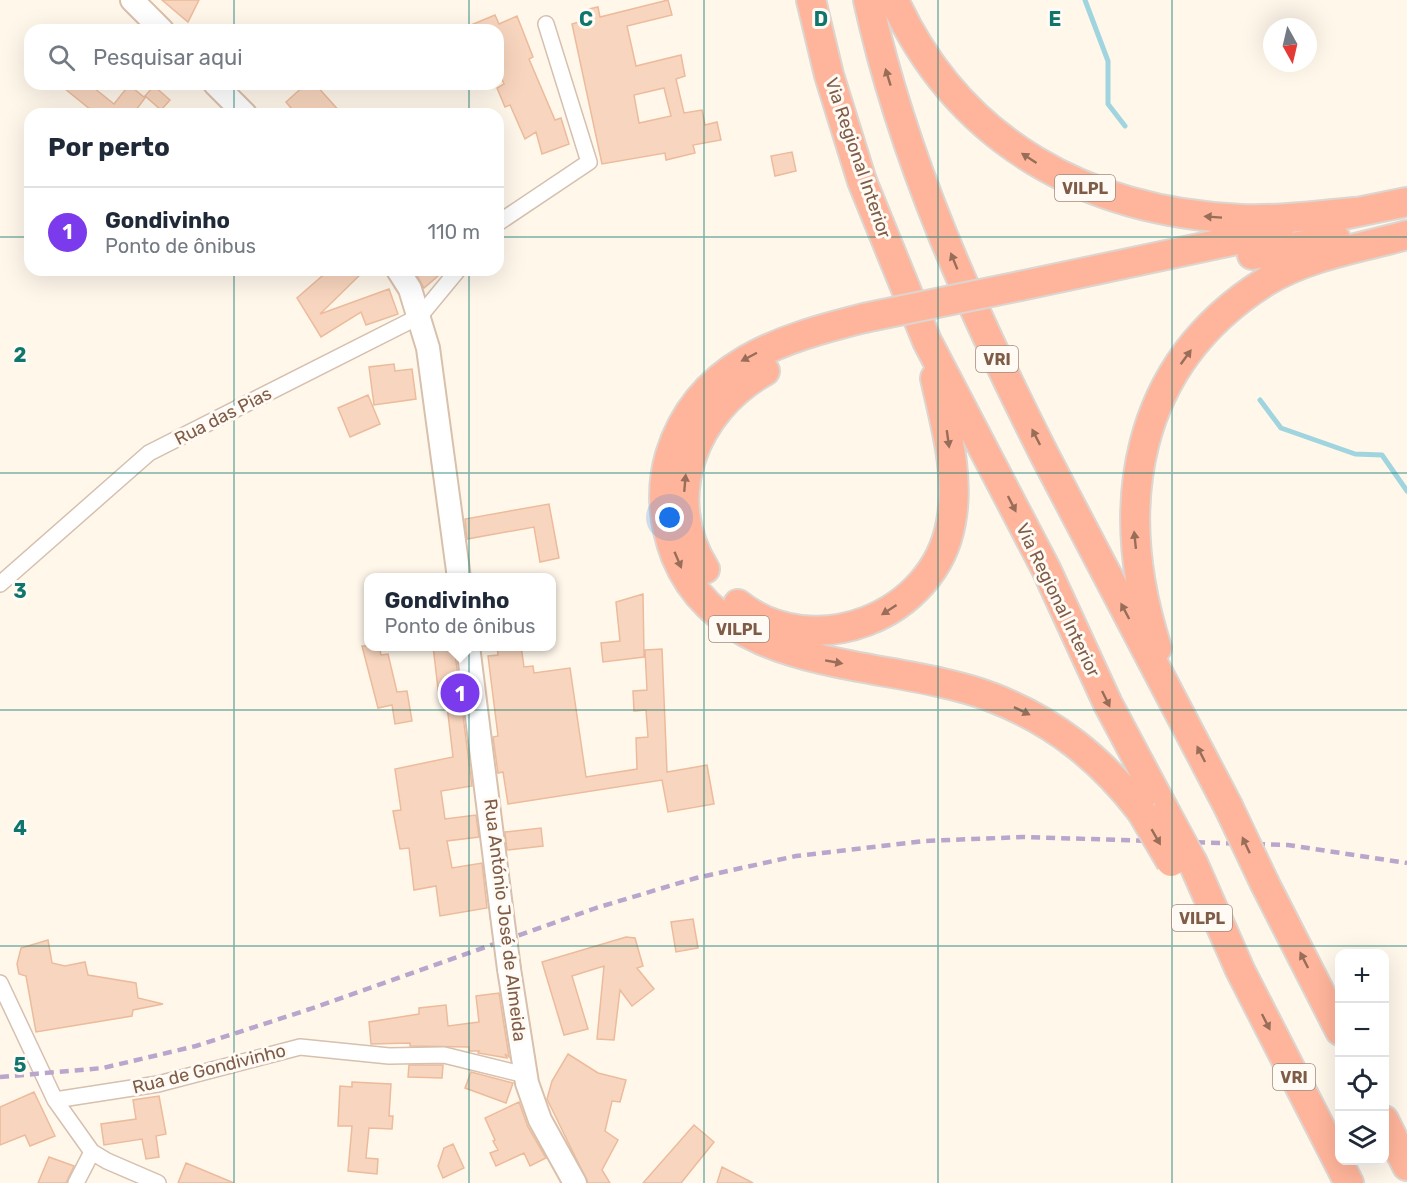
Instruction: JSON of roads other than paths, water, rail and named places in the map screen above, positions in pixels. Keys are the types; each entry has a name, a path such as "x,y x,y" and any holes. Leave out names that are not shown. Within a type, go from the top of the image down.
{"highway":[{"name":"Via Regional Interior","path":"811,0 829,75 862,181 927,341 1046,569 1108,704 1153,812 1239,970 1348,1183"},
{"name":"VRI","path":"868,0 887,73 926,190 988,341 1228,806 1335,1021"},
{"name":"VILPL","path":"894,0 934,68 984,124 1028,158 1079,185 1133,204 1203,216 1244,219 1355,212"},
{"name":"VILPL","path":"1023,294 1355,212 1407,202"},
{"name":"VILPL","path":"1153,812 1084,751 1026,712 991,697 950,684 825,660 764,641 738,628 716,612 693,586 681,567 668,532 663,498 666,468 675,438 691,409 710,386 740,362 776,344 1023,294 1407,226"},
{"path":"1173,699 1154,640 1134,528 1138,470 1144,441 1164,393 1193,346 1214,323 1267,281 1345,250 1407,235"},
{"name":"VILPL","path":"868,326 792,357 750,379 724,401 706,423 694,446 686,470 684,495 690,539 699,560 726,595 747,611 769,622 799,630 831,632 856,626 884,614 911,595 929,576 942,549 951,522 953,484 948,435 927,341"},
{"path":"1389,1130 1407,1166"}],"main road":[{"path":"132,0 156,24"},
{"path":"221,90 239,108"},
{"path":"402,276 410,289 420,316 428,348 458,573"},
{"name":"Rua António José de Almeida","path":"469,651 509,969 525,1075 540,1120 576,1183"}],"street":[{"path":"504,219 589,162 546,24"},
{"name":"Rua das Pias","path":"0,584 149,453 420,316 453,276"},
{"path":"0,983 56,1100 92,1152 106,1161 158,1183"},
{"name":"Rua de Gondivinho","path":"56,1100 158,1084 300,1047 389,1056 444,1054 525,1075"},
{"path":"76,1183 92,1152"}],"waterway":[{"path":"1085,0 1108,61 1108,104 1125,126"},
{"path":"1260,400 1281,428 1355,454 1382,455 1407,491"}],"railway":[{"path":"0,1077 103,1068 196,1046 310,1009 596,908 696,878 796,856 924,841 1023,837 1288,845 1407,863"}],"place":[{"name":"Gondivinho","path":"460,693"}]}
